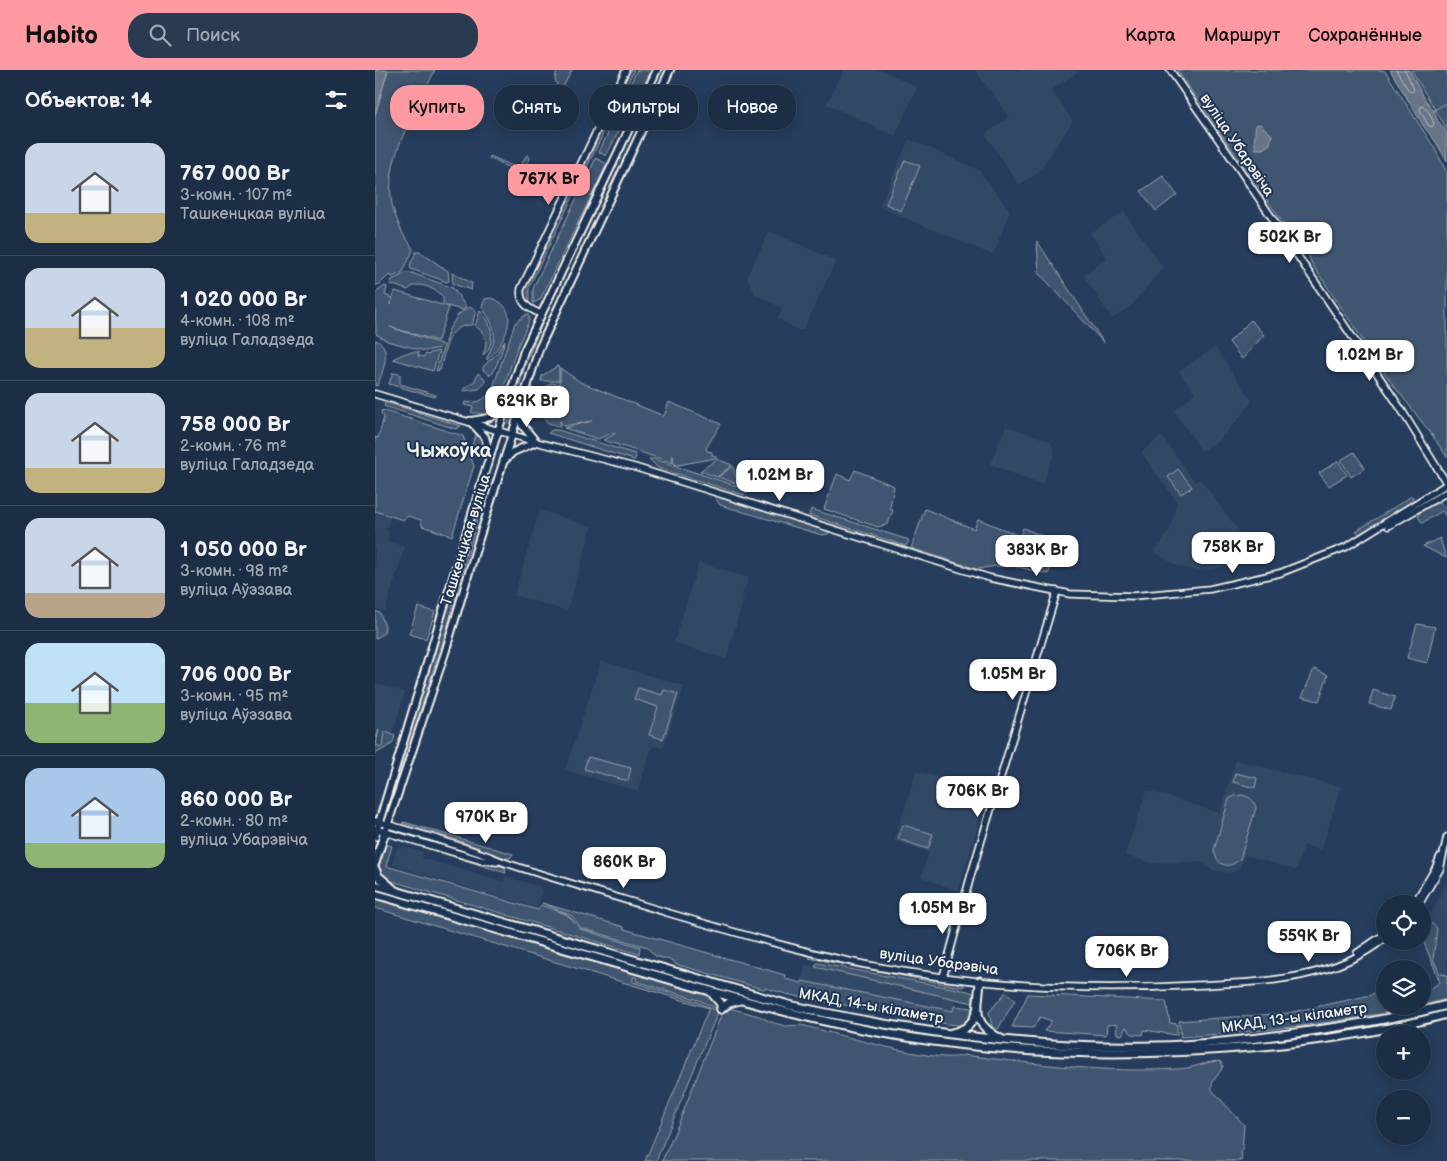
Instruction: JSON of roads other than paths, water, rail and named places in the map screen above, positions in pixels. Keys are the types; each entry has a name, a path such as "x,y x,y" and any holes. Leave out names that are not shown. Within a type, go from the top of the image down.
{"highway":[{"path":"375,863 387,828"},
{"path":"375,870 381,880 395,891"},
{"name":"МКАД, 14-ы кіламетр","path":"375,885 789,1005 852,1020 1003,1040 1111,1046 1203,1047"},
{"path":"375,894 711,991 721,1004 721,1010 729,1003 740,1000"},
{"path":"980,981 979,1020 984,1028 1003,1040"},
{"name":"МКАД, 14-ы кіламетр","path":"711,991 785,1012 849,1026 952,1043 1052,1052 1100,1053 1203,1047"},
{"name":"МКАД, 13-ы кіламетр","path":"1203,1047 1351,1025 1422,1012 1447,1005"},
{"path":"947,1034 960,1031 971,1025 978,1008"},
{"name":"МКАД, 13-ы кіламетр","path":"1203,1047 1299,1042 1380,1030 1447,1014"}],"main road":[{"path":"552,319 528,309 521,297 521,289 626,70"},
{"name":"Ташкенцкая вуліца","path":"376,827 524,351 657,70"},
{"name":"Ташкенцкая вуліца","path":"387,828 446,649 501,465 539,348 670,70"},
{"name":"вуліца Убарэвіча","path":"1170,70 1401,409 1447,484"},
{"path":"375,394 536,442 634,467 982,576 1013,584 1070,594 1133,596 1211,589 1285,571 1346,547 1447,484"},
{"path":"470,421 494,416 508,402"},
{"path":"519,407 523,425 536,442"},
{"path":"470,421 485,437 490,456"},
{"path":"501,465 513,452 536,442"},
{"path":"1368,534 1394,523 1447,492"},
{"path":"943,977 1057,591"},
{"name":"вуліца Убарэвіча","path":"376,827 387,828 480,860 507,864 603,894 796,949 861,964 943,977 1076,987 1186,986 1275,980 1312,973 1348,961 1358,957 1376,944"},
{"path":"1424,895 1440,869 1447,837"},
{"path":"1419,895 1435,869 1445,846"},
{"name":"вуліца Убарэвіча","path":"1348,961 1376,941"}],"water":[{"path":"375,70 388,70 375,115"},
{"path":"1390,70 1409,70 1438,121 1447,132 1447,161 1424,127"},
{"path":"1260,124 1272,135 1270,144 1263,149 1256,149 1255,125"}],"waterway":[{"path":"1433,111 1447,102"}],"district":[{"name":"Чыжоўка","path":"449,451"}]}
